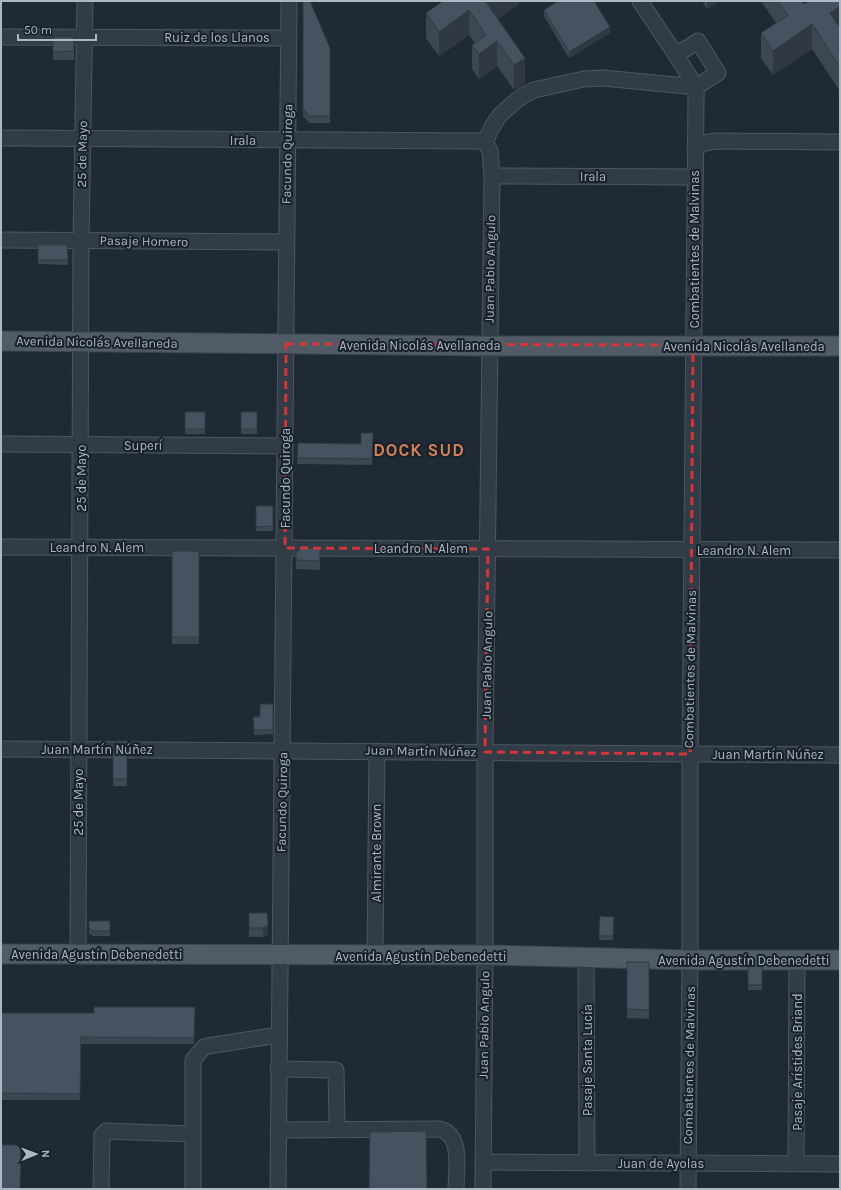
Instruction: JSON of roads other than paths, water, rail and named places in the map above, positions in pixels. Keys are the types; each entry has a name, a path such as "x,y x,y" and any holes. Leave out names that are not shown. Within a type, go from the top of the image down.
{"main road":[{"name":"Avenida Nicolás Avellaneda","path":"1,341 489,346 840,346"},
{"name":"Avenida Agustín Debenedetti","path":"1,954 485,955 690,960 840,960"}],"street":[{"name":"25 de Mayo","path":"78,954 78,749 82,342 81,240 85,1"},
{"name":"Facundo Quiroga","path":"278,1189 278,1035 285,548 286,242 289,1"},
{"path":"640,1 696,87"},
{"name":"Ruiz de los Llanos","path":"1,37 289,38"},
{"path":"485,142 500,115 517,100 534,90 584,79 603,78 696,87 718,73 698,41 676,55"},
{"name":"Combatientes de Malvinas","path":"688,1189 696,87"},
{"name":"Irala","path":"1,138 485,142"},
{"path":"695,149 704,143 716,141 840,142"},
{"name":"Juan Pablo Angulo","path":"483,1189 485,752 492,176 490,151 485,142"},
{"name":"Irala","path":"492,176 695,177"},
{"name":"Pasaje Homero","path":"1,240 286,242"},
{"name":"Superí","path":"1,444 285,446"},
{"name":"Leandro N. Alem","path":"1,547 840,550"},
{"name":"Juan Martín Núñez","path":"1,749 840,755"},
{"name":"Almirante Brown","path":"375,955 377,751"},
{"name":"Pasaje Santa Lucía","path":"586,957 587,1163"},
{"name":"Pasaje Arístides Briand","path":"796,1163 797,960"},
{"path":"193,1189 193,1060 204,1047 278,1035"},
{"path":"278,1069 336,1070 337,1122"},
{"path":"278,1130 440,1129 447,1131 455,1141 456,1189"},
{"path":"101,1189 102,1135 106,1132 193,1134"},
{"name":"Juan de Ayolas","path":"483,1162 840,1164"}],"district":[{"name":"DOCK SUD","path":"419,450"}]}
